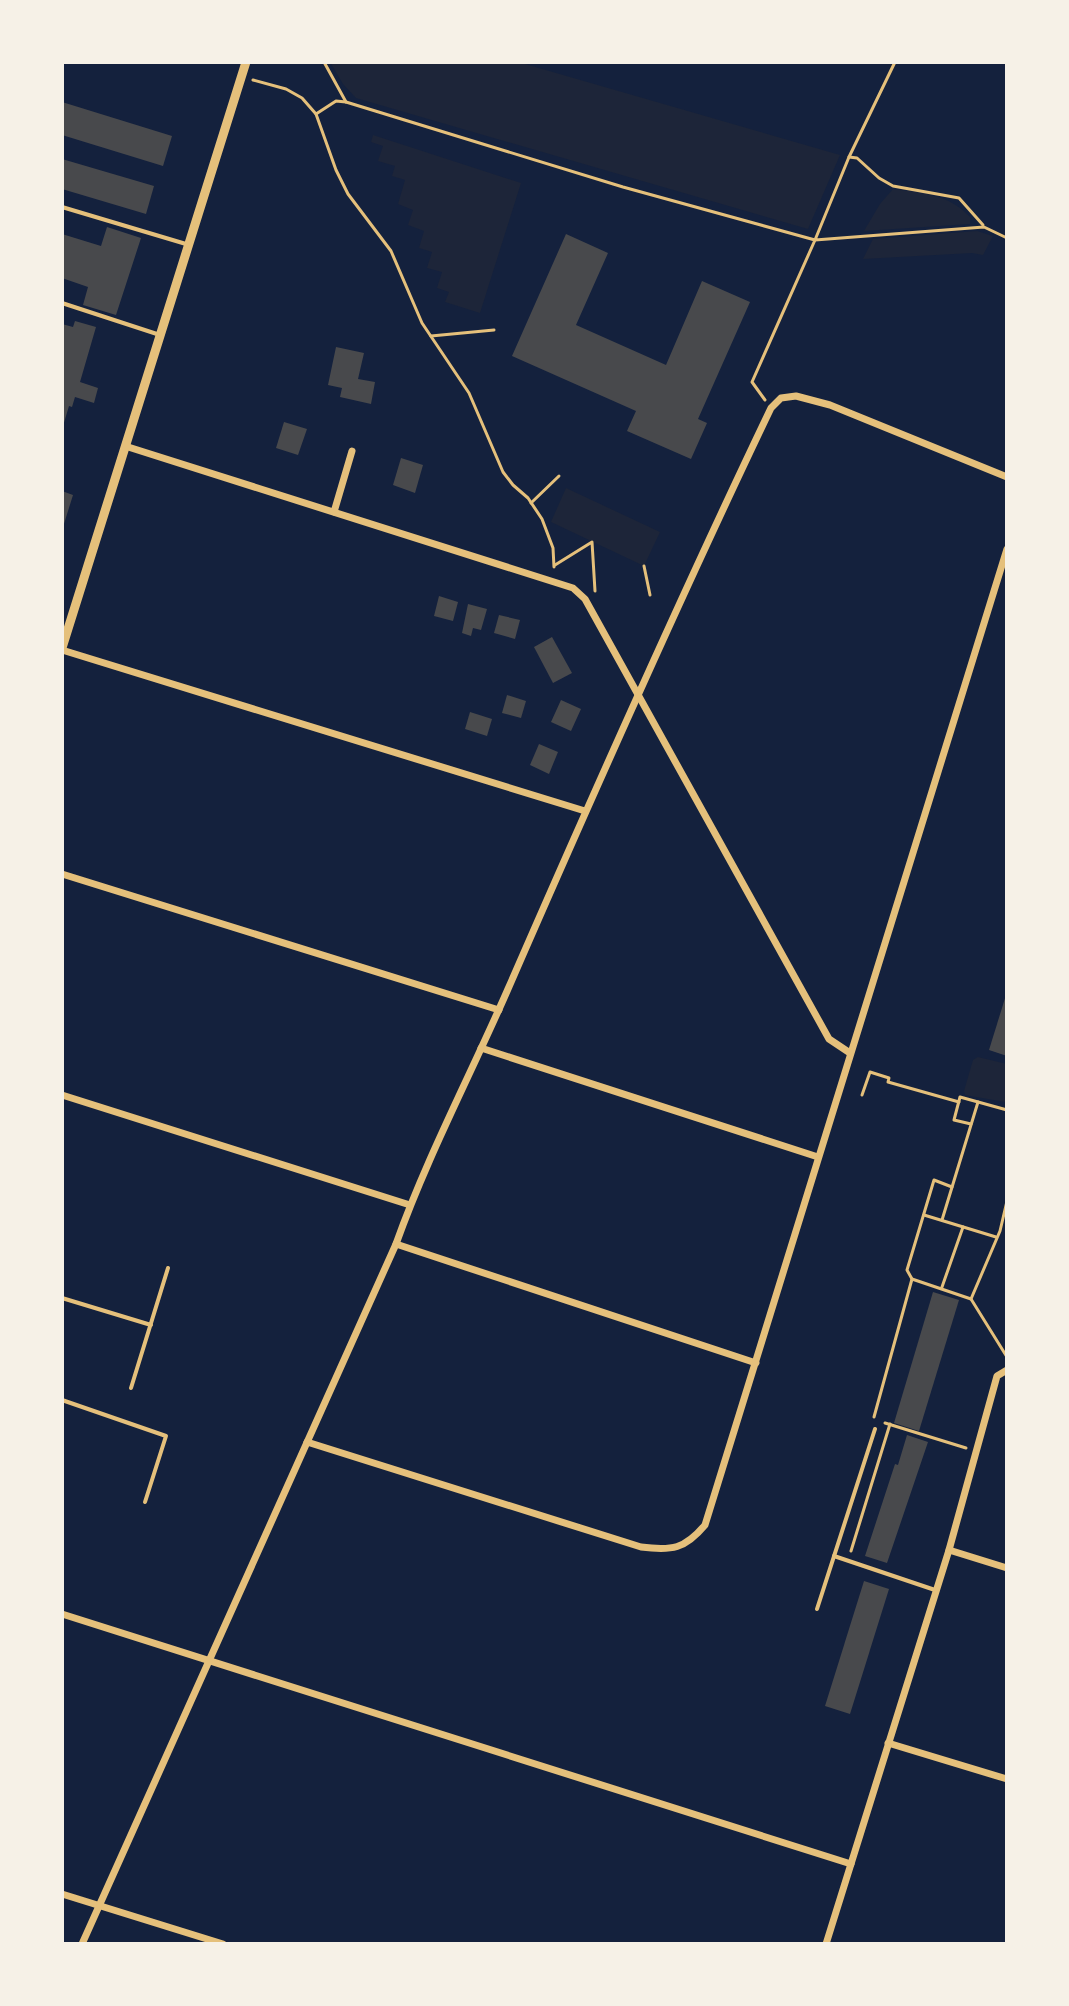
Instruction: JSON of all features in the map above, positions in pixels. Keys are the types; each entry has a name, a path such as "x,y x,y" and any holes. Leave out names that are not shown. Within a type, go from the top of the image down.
{"street":[{"path":"246,62 62,649 585,811"},
{"path":"82,1944 396,1244 410,1205 637,694 771,408 781,398 796,396 830,405 1007,477"},
{"path":"125,446 573,588 585,599 829,1039 850,1053"},
{"path":"334,512 352,451"},
{"path":"307,1442 641,1547 666,1550 691,1542 705,1525 1007,549"},
{"path":"62,874 499,1010"},
{"path":"481,1048 818,1157"},
{"path":"62,1095 410,1205"},
{"path":"396,1244 756,1363"},
{"path":"826,1944 949,1550 997,1376 1007,1370"},
{"path":"949,1550 1007,1568"},
{"path":"62,1614 851,1864"},
{"path":"888,1743 1007,1779"},
{"path":"62,1894 223,1944"}],"lane":[{"path":"62,207 188,244"},
{"path":"62,303 160,335"},
{"path":"131,1388 168,1268"},
{"path":"62,1298 151,1325"},
{"path":"62,1400 166,1436 145,1502"},
{"path":"817,1609 875,1429"},
{"path":"834,1556 935,1590"}],"path":[{"path":"324,62 346,102"},
{"path":"771,408 752,382 849,157 895,62"},
{"path":"242,77 286,89 302,98 316,114 348,194 391,251 415,309 469,393 503,472 542,519 553,548 554,566 592,542 596,579 593,614"},
{"path":"316,114 336,101 346,102 623,187 815,240 984,227"},
{"path":"849,157 857,158 893,186 959,198 984,227 1007,238"},
{"path":"431,336 494,330"},
{"path":"531,503 559,476"},
{"path":"644,566 650,595"},
{"path":"862,1095 870,1072 889,1078 888,1082 959,1102"},
{"path":"971,1124 954,1120 960,1097 1007,1110"},
{"path":"942,1220 978,1102"},
{"path":"952,1187 934,1180 907,1270 912,1279 971,1299 1007,1357"},
{"path":"971,1299 997,1237 1007,1201"},
{"path":"924,1215 997,1237"},
{"path":"941,1289 963,1227"},
{"path":"912,1279 873,1420 977,1451"},
{"path":"848,1561 890,1424"}],"shaded area":[{"path":"330,62 518,62 840,155 808,229 356,98"},
{"path":"373,135 521,183 480,313 445,302 449,292 437,288 442,272 427,268 432,252 419,248 424,231 408,225 413,210 398,204 405,180 392,176 395,166 378,161 383,146 371,142"},
{"path":"893,189 953,203 970,217 970,224 864,231"},
{"path":"977,231 993,236 983,255 863,259 873,239"},
{"path":"566,488 660,532 644,566 551,522"},
{"path":"978,1057 1007,1064 1005,1102 965,1095 973,1060"}],"building":[{"path":"62,102 172,136 163,166 62,135"},
{"path":"62,159 154,186 146,214 62,189"},
{"path":"107,227 141,238 116,315 83,305 88,287 62,278 62,234 101,246"},
{"path":"566,234 608,253 576,325 666,365 702,281 750,302 698,419 707,423 691,459 627,431 636,411 512,356"},
{"path":"75,321 96,327 80,382 98,388 94,403 75,397 63,426 62,324 73,327"},
{"path":"336,347 364,353 358,379 375,382 371,404 340,397 342,388 328,385"},
{"path":"284,422 307,429 298,455 276,448"},
{"path":"401,458 423,465 415,493 393,485"},
{"path":"62,491 73,495 63,527 62,527"},
{"path":"439,596 458,602 453,621 434,616"},
{"path":"468,604 487,609 481,630 473,628 471,636 462,633"},
{"path":"499,615 520,620 515,639 494,633"},
{"path":"552,637 572,673 553,683 534,647"},
{"path":"507,695 526,701 521,718 502,713"},
{"path":"561,700 581,709 571,731 551,722"},
{"path":"470,712 492,719 487,736 465,729"},
{"path":"539,744 558,752 549,774 530,765"},
{"path":"1007,995 1007,1056 989,1050"},
{"path":"933,1292 959,1300 919,1431 894,1423"},
{"path":"907,1435 928,1442 887,1563 865,1556"},
{"path":"864,1581 889,1589 850,1714 825,1706"}]}
